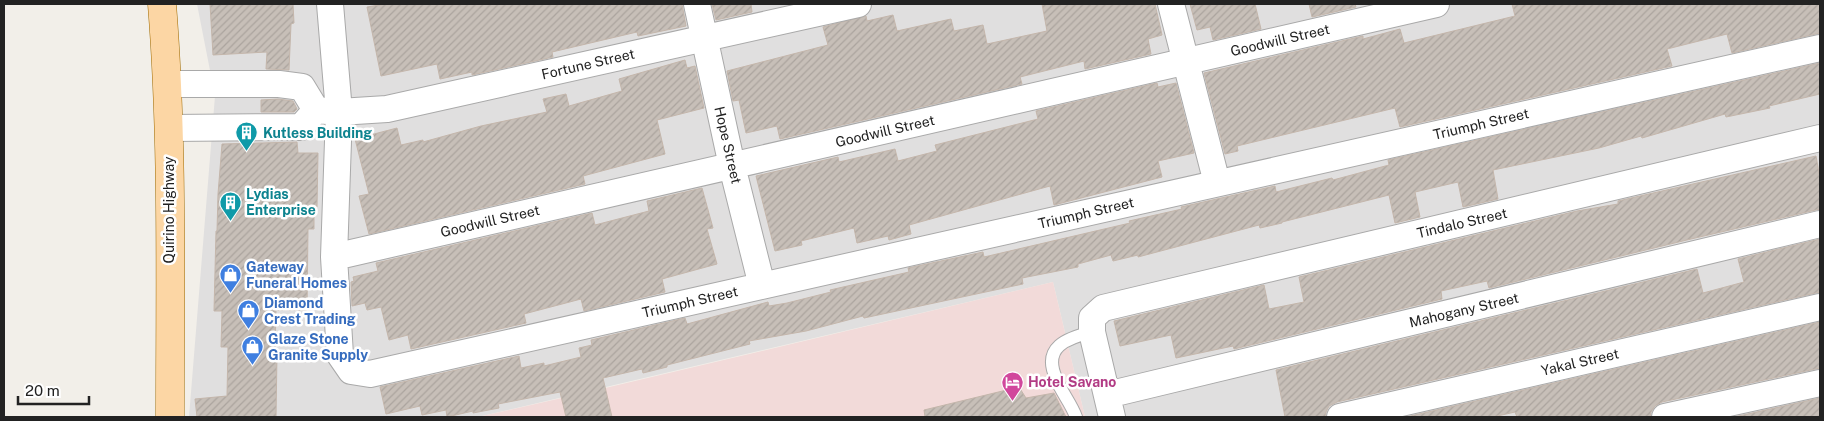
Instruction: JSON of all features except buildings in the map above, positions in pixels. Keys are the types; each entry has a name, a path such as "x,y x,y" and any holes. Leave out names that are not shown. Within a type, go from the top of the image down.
{"main road":[{"name":"Quirino Highway","path":"162,4 169,128 170,417"}],"street":[{"path":"330,4 327,111 334,257"},
{"name":"Hope Street","path":"697,4 732,166 762,286"},
{"name":"Fortune Street","path":"327,111 387,109 858,4"},
{"path":"1171,4 1217,184"},
{"name":"Goodwill Street","path":"334,257 1436,4"},
{"name":"Triumph Street","path":"334,257 340,355 351,371 370,374 1820,48"},
{"path":"167,84 279,84 302,87 327,111"},
{"path":"169,128 301,127 327,111"},
{"name":"Tindalo Street","path":"1092,332 1092,318 1103,308 1820,138"},
{"name":"Mahogany Street","path":"1110,406 1820,224"},
{"name":"Yakal Street","path":"1340,417 1820,307"},
{"path":"1092,332 1110,406"},
{"path":"1665,417 1820,383"}],"lane":[{"path":"1076,417 1055,378 1051,361 1056,347 1071,337 1092,332"}],"shaded area":[{"path":"197,4 1820,4 1820,417 1085,417 1053,282 478,417 189,417 215,96"},
{"path":"1053,282 1085,417 478,417 601,389"}],"place":[{"name":"Kutless Building","path":"247,152"},
{"name":"Lydias Enterprise","path":"230,221"},
{"name":"Gateway Funeral Homes","path":"230,294"},
{"name":"Diamond Crest Trading","path":"248,330"},
{"name":"Glaze Stone Granite Supply","path":"252,366"},
{"name":"Hotel Savano","path":"1012,401"}]}
